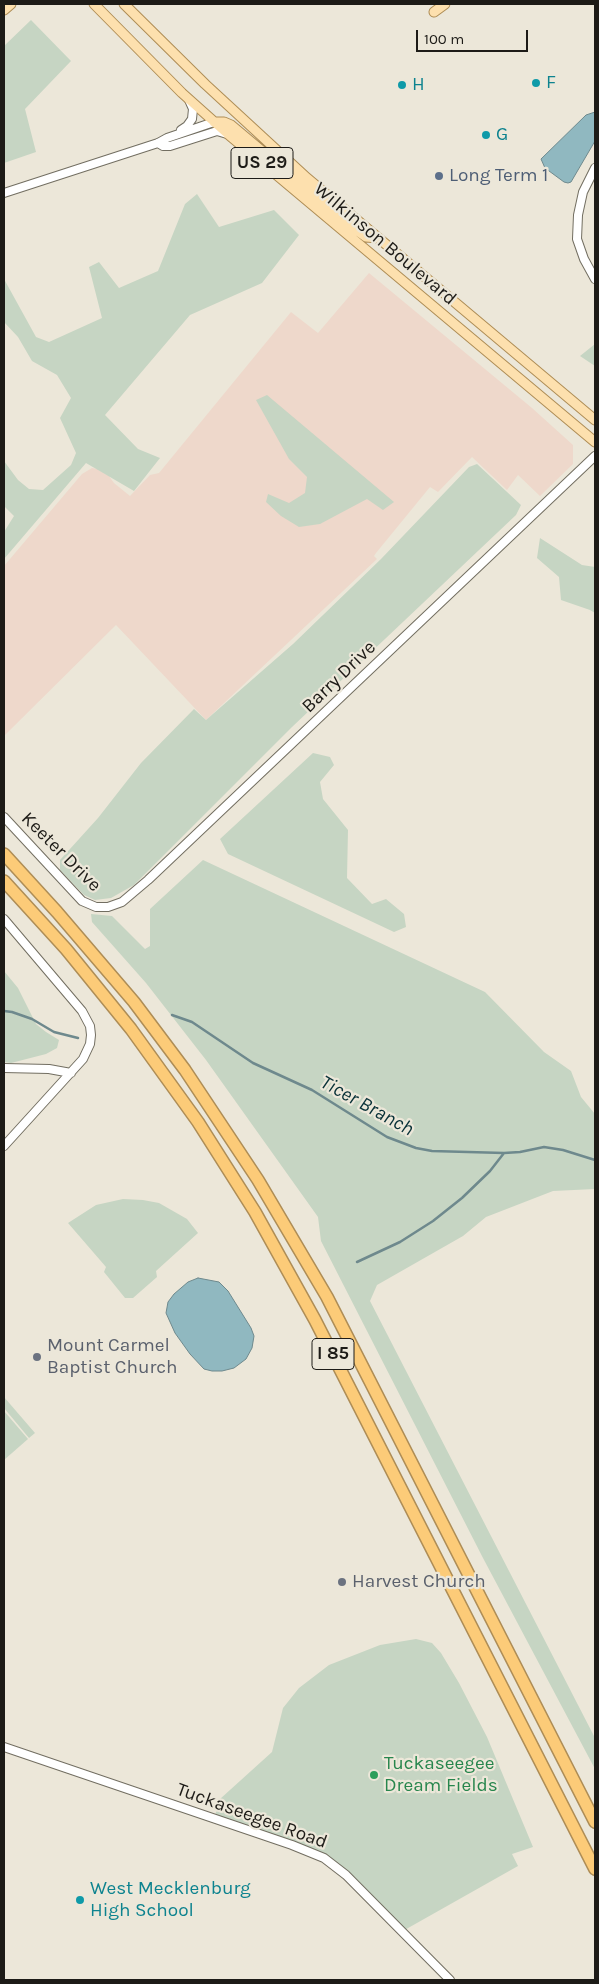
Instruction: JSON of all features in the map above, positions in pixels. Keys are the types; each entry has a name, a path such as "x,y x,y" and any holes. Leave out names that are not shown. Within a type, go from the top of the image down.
{"highway":[{"name":"I 85","path":"4,854 58,912 134,1002 185,1070 268,1195 326,1297 595,1822"},
{"name":"I 85","path":"4,881 66,949 146,1050 198,1122 255,1212 315,1320 595,1869"}],"main road":[{"path":"4,10 10,4"},
{"name":"Wilkinson Boulevard","path":"94,4 186,97 214,122 595,442"},
{"path":"434,12 446,4"},
{"name":"Wilkinson Boulevard","path":"126,5 205,84 266,141 378,238 595,420"},
{"path":"214,122 224,122 231,126 356,230 366,237 378,238"},
{"path":"581,408 595,414"}],"street":[{"path":"168,138 187,126 191,121 193,106 186,97"},
{"path":"4,193 158,143 214,122"},
{"path":"158,143 163,146 170,146 217,131 229,135"},
{"path":"595,168 583,192 578,215 577,239 584,259 595,279"},
{"name":"Barry Drive","path":"96,907 122,902 148,880 595,456"},
{"name":"Keeter Drive","path":"4,817 82,901 96,907"},
{"path":"4,919 40,960 87,1019 90,1026 90,1044 83,1059 4,1146"},
{"path":"4,1068 49,1069 71,1073"},
{"name":"Tuckaseegee Road","path":"4,1747 292,1845 324,1858 346,1875 446,1979"}],"shaded area":[{"path":"369,273 532,408 573,445 573,464 540,496 518,475 507,490 472,457 438,492 430,487 376,553 374,556 377,559 206,720 116,625 4,736 4,566 82,474 92,468 98,469 109,476 114,483 130,496 150,475 159,473 291,312 318,333"}],"green space":[{"path":"31,20 71,61 25,109 36,152 4,163 4,46"},
{"path":"197,194 219,227 274,210 299,235 262,283 190,315 105,415 138,449 160,458 134,491 86,463 4,559 4,532 14,516 4,506 4,461 18,480 29,489 43,490 71,465 76,453 60,418 71,398 57,375 32,361 18,337 4,322 4,279 36,337 49,342 102,318 89,267 99,262 119,288 158,271 185,204"},
{"path":"595,344 595,366 580,356"},
{"path":"267,395 394,502 383,510 367,499 320,524 299,527 281,516 266,502 268,494 289,503 305,493 307,477 289,459 256,400"},
{"path":"477,464 521,505 516,515 292,727 134,885 111,898 95,900 84,895 60,870 60,860 98,818 141,763 194,709 206,720 293,644 381,559 469,467"},
{"path":"540,538 582,565 595,567 595,613 561,600 559,577 537,558"},
{"path":"313,753 330,757 334,765 320,782 323,799 348,830 347,878 372,904 386,899 404,914 406,927 394,932 228,854 220,839"},
{"path":"203,860 485,992 544,1052 571,1071 581,1097 595,1114 595,1189 553,1191 486,1217 463,1236 377,1285 370,1301 595,1738 595,1769 483,1558 321,1241 318,1217 206,1060 146,983 92,922 91,914 112,916 145,949 150,946 150,909"},
{"path":"4,971 18,988 36,1024 59,1040 57,1048 46,1054 11,1063 4,1062"},
{"path":"123,1199 159,1203 187,1219 198,1233 156,1271 157,1277 133,1298 125,1298 104,1272 106,1267 68,1223 96,1205"},
{"path":"4,1397 35,1433 29,1438 4,1408"},
{"path":"4,1411 28,1439 4,1460"},
{"name":"Tuckaseegee Dream Fields","path":"416,1639 432,1643 441,1653 459,1683 487,1737 533,1847 512,1854 518,1866 401,1932 324,1858 214,1819 220,1799 272,1752 283,1708 299,1688 329,1665 380,1645"}],"water":[{"path":"595,112 595,141 571,182 564,182 545,168 541,159 586,115"},
{"path":"198,1278 219,1282 228,1291 251,1328 254,1336 252,1348 246,1359 234,1368 222,1371 204,1369 175,1333 166,1313 168,1302 174,1294 188,1282"}],"waterway":[{"name":"Ticer Branch","path":"4,1011 32,1019 54,1032 78,1038"},
{"name":"Ticer Branch","path":"172,1015 192,1022 253,1063 312,1090 387,1137 416,1148 432,1151 504,1153 544,1147 563,1150 595,1160"},
{"path":"357,1262 400,1242 433,1221 462,1198 490,1171 504,1153"}],"place":[{"name":"F","path":"536,83"},
{"name":"H","path":"402,85"},
{"name":"G","path":"486,135"},
{"name":"Long Term 1","path":"439,176"},
{"name":"Mount Carmel Baptist Church","path":"37,1357"},
{"name":"Harvest Church","path":"342,1582"},
{"name":"Tuckaseegee Dream Fields","path":"374,1775"},
{"name":"West Mecklenburg High School","path":"80,1900"}]}
